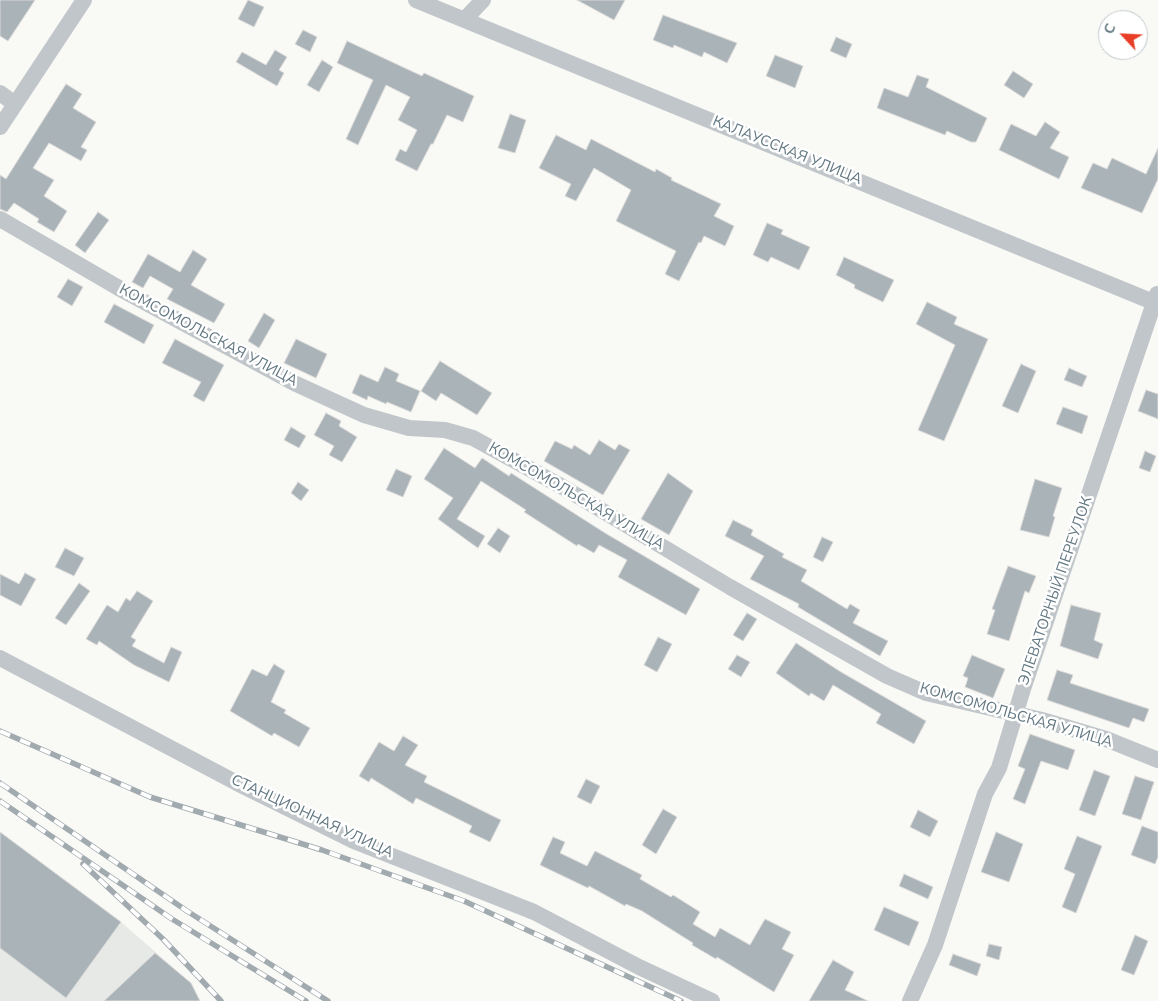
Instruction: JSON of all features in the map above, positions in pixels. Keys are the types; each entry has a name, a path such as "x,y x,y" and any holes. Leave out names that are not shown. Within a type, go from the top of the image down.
{"street":[{"path":"0,127 84,0"},
{"name":"КАЛАУССКАЯ УЛИЦА","path":"416,0 466,18 1157,300"},
{"path":"466,18 483,0"},
{"path":"0,93 15,104"},
{"name":"КОМСОМОЛЬСКАЯ УЛИЦА","path":"0,219 124,291 294,383 364,415 409,428 445,430 473,438 561,486 730,587 887,676 926,693 1106,739 1158,760"},
{"name":"ЭЛЕВАТОРНЫЙ ПЕРЕУЛОК","path":"910,1001 935,946 985,794 999,768 1015,715 1157,300"},
{"name":"СТАНЦИОННАЯ УЛИЦА","path":"0,658 237,783 354,841 534,912 639,967 712,1001"}],"shaded area":[{"path":"0,832 121,922 191,983 200,1001 0,1001"}],"building":[{"path":"0,0 35,0 8,41 0,36"},
{"path":"248,0 264,7 254,27 238,19"},
{"path":"577,0 625,0 614,20"},
{"path":"663,15 737,43 727,63 704,52 702,57 674,45 673,48 653,40"},
{"path":"303,30 317,37 310,52 295,44"},
{"path":"836,37 852,44 846,58 830,51"},
{"path":"347,41 422,76 424,73 474,96 463,122 447,115 417,171 395,160 400,149 406,152 417,130 398,120 410,97 386,85 358,145 346,139 373,80 337,63"},
{"path":"275,50 287,57 279,70 284,73 277,86 236,62 242,52 266,65"},
{"path":"775,55 803,66 795,88 766,76"},
{"path":"322,60 333,67 319,92 307,85"},
{"path":"1013,71 1033,84 1024,98 1004,85"},
{"path":"917,75 929,79 926,87 987,118 976,142 971,142 947,131 945,135 877,108 884,88 908,97"},
{"path":"66,84 82,94 73,108 96,122 81,147 87,150 81,161 49,143 33,168 54,180 44,196 67,211 54,232 37,222 39,219 14,203 7,212 0,209 0,175 6,179"},
{"path":"510,114 526,120 515,153 498,148"},
{"path":"1045,122 1060,132 1050,148 1069,157 1059,179 999,150 1011,124 1036,136"},
{"path":"556,135 586,150 591,139 655,172 656,169 672,178 671,180 721,204 714,216 734,226 725,246 704,236 679,281 665,274 676,251 616,221 631,190 594,168 576,201 565,196 571,184 539,168"},
{"path":"1158,148 1158,179 1142,213 1081,188 1093,163 1107,169 1112,158 1146,174"},
{"path":"98,212 109,220 85,253 75,245"},
{"path":"767,223 783,230 781,234 810,247 799,270 771,257 768,262 753,255"},
{"path":"193,250 207,259 191,285 225,304 214,323 167,299 173,289 150,276 143,288 132,282 148,254 180,272"},
{"path":"844,257 894,280 883,302 854,288 855,285 836,275"},
{"path":"68,279 83,287 72,306 57,297"},
{"path":"927,302 957,317 954,324 988,339 944,441 918,430 955,345 916,324"},
{"path":"114,304 154,325 144,344 104,322"},
{"path":"264,313 275,320 259,348 248,341"},
{"path":"175,339 224,365 204,402 193,396 201,382 162,363"},
{"path":"296,339 327,354 316,378 284,363"},
{"path":"440,361 492,393 477,415 441,393 436,401 421,391"},
{"path":"1021,364 1036,371 1018,413 1002,406"},
{"path":"385,367 399,374 396,381 420,391 411,412 387,402 386,404 368,396 367,400 352,393 360,374 378,382"},
{"path":"1069,368 1087,376 1082,387 1064,380"},
{"path":"1146,390 1158,394 1158,419 1138,411"},
{"path":"1063,407 1088,416 1082,434 1056,424"},
{"path":"326,413 341,421 339,426 357,437 342,462 329,455 334,446 314,435"},
{"path":"291,427 306,436 299,448 284,440"},
{"path":"599,440 615,450 619,444 630,450 603,495 544,461 555,441 572,449 574,445 590,455"},
{"path":"444,448 475,468 482,458 509,476 511,473 605,533 700,589 686,615 618,577 627,560 599,545 594,553 578,544 577,546 524,512 526,510 481,481 457,519 485,536 478,548 438,519 453,498 424,479"},
{"path":"1145,451 1156,456 1150,472 1139,468"},
{"path":"396,469 412,476 403,497 386,490"},
{"path":"668,473 693,491 669,535 641,519"},
{"path":"1035,479 1062,488 1053,516 1055,517 1049,537 1020,530"},
{"path":"298,482 309,490 301,501 291,493"},
{"path":"733,520 753,530 751,535 784,554 782,557 807,570 801,581 847,609 850,604 860,610 853,623 888,641 880,656 798,607 799,604 750,579 764,556 725,536"},
{"path":"498,528 510,536 500,553 487,544"},
{"path":"822,537 833,542 823,562 813,557"},
{"path":"65,548 84,558 74,576 55,567"},
{"path":"1008,566 1036,576 1029,593 1025,591 1009,641 987,634 995,610 992,609"},
{"path":"25,573 36,579 21,606 0,595 0,574 19,584"},
{"path":"79,583 90,591 66,625 55,618"},
{"path":"137,591 153,601 131,637 136,640 132,646 164,663 171,647 182,652 169,682 134,665 99,641 97,645 86,639 107,605 118,612 126,598 130,601"},
{"path":"1071,605 1101,613 1094,640 1103,644 1098,659 1060,646"},
{"path":"747,613 757,619 743,641 733,635"},
{"path":"658,637 672,644 657,672 644,665"},
{"path":"796,643 841,672 926,721 914,744 876,723 881,714 833,685 824,701 811,693 809,696 776,673"},
{"path":"737,655 750,662 741,677 728,669"},
{"path":"972,655 1005,669 993,698 965,687 968,678 963,676"},
{"path":"274,664 285,671 271,702 286,710 284,713 310,728 299,747 274,733 272,736 230,711 252,669 267,676"},
{"path":"1057,670 1073,675 1070,683 1149,709 1144,722 1133,718 1129,728 1047,700"},
{"path":"1030,734 1075,750 1068,770 1041,761 1025,804 1013,799 1025,769 1018,766"},
{"path":"403,736 418,745 405,765 427,776 424,782 501,820 490,842 469,832 472,826 416,798 413,804 371,778 369,782 359,776 379,742 394,751"},
{"path":"1094,770 1110,776 1095,816 1079,810"},
{"path":"1135,776 1154,782 1141,820 1122,814"},
{"path":"586,779 600,786 591,804 577,797"},
{"path":"663,809 677,817 656,854 642,845"},
{"path":"918,810 938,821 930,837 910,827"},
{"path":"1142,826 1158,832 1158,857 1155,864 1131,855"},
{"path":"0,832 121,922 66,998 0,948"},
{"path":"996,832 1023,844 1009,882 981,872"},
{"path":"1077,836 1102,846 1076,913 1062,907 1075,874 1064,869"},
{"path":"553,837 565,842 560,853 587,866 595,851 642,875 640,879 671,897 673,895 700,912 693,924 715,937 720,928 750,945 765,919 791,932 782,949 794,955 774,992 717,957 716,959 692,945 693,943 642,911 626,904 625,906 589,886 588,888 540,865"},
{"path":"904,874 933,887 928,899 899,886"},
{"path":"884,907 919,922 909,946 874,930"},
{"path":"1135,935 1148,941 1134,975 1121,970"},
{"path":"989,944 1002,947 999,960 986,956"},
{"path":"155,953 191,983 200,1001 104,1001"},
{"path":"953,954 981,964 977,976 949,965"},
{"path":"833,960 854,972 845,990 868,1001 809,1001"}],"railway":[{"path":"0,731 150,797 322,850 464,901 681,1001"},
{"path":"0,783 187,911 328,1001"},
{"path":"0,801 172,919 306,1001"},
{"path":"83,864 163,939 221,1001"}]}
